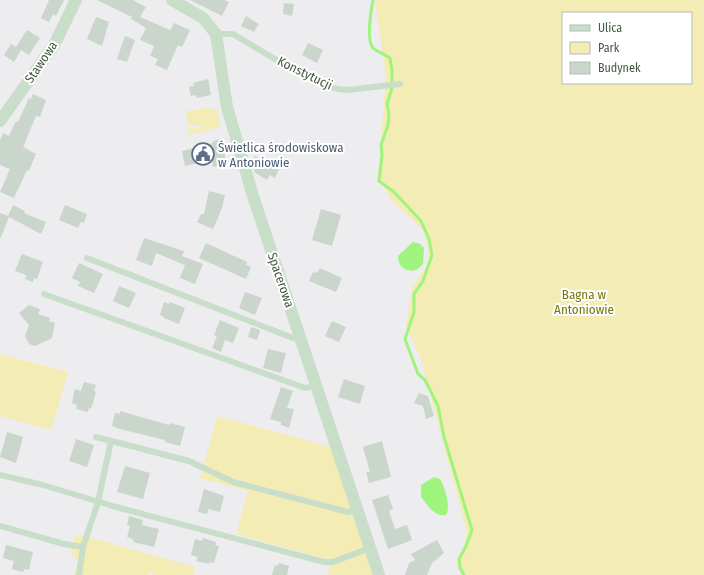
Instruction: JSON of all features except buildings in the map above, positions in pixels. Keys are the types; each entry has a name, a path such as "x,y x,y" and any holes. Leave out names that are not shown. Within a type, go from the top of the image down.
{"street":[{"name":"Stawowa","path":"0,121 54,44 76,0"},
{"name":"Spacerowa","path":"172,0 203,18 216,34 230,121 253,196 379,575"}],"lane":[{"name":"Konstytucji","path":"216,34 233,34 273,58 337,89 348,90 400,84"},
{"path":"87,258 293,338 301,337"},
{"path":"44,294 305,388 317,386"},
{"path":"96,437 189,461 233,482 348,512 357,510"},
{"path":"79,575 83,547 98,502 111,441"},
{"path":"0,475 43,485 98,502 324,562 333,562 370,548"},
{"path":"0,526 64,544 83,547"}],"green space":[{"name":"Bagna w Antoniowie","path":"375,0 704,0 704,575 462,575 459,565 467,532 421,359 406,325 412,288 428,264 428,246 423,230 392,201 378,176 386,77"},
{"path":"202,107 217,110 220,127 188,135 188,129 204,127 203,125 188,126 186,111 202,109"},
{"path":"0,354 68,372 51,430 0,416"},
{"path":"217,416 331,447 374,575 328,575 331,560 236,534 248,491 200,478"},
{"path":"77,534 195,567 193,575 157,575 148,573 147,575 74,575 78,562 70,550"}],"shaded area":[{"path":"413,242 420,244 424,248 423,264 418,269 410,271 401,266 398,256"},
{"path":"434,477 440,479 444,487 448,502 446,515 435,512 421,497 421,485"}],"waterway":[{"path":"373,0 369,32 371,44 374,49 390,58 392,70 392,88 387,104 389,114 388,125 381,145 382,155 379,181 394,192 421,221 429,239 432,255 423,281 414,294 414,312 405,339 418,374 425,380 438,406 444,437 472,530 459,559 460,568 464,575"}],"place":[{"name":"Świetlica środowiskowa w Antoniowie","path":"203,154"}]}
